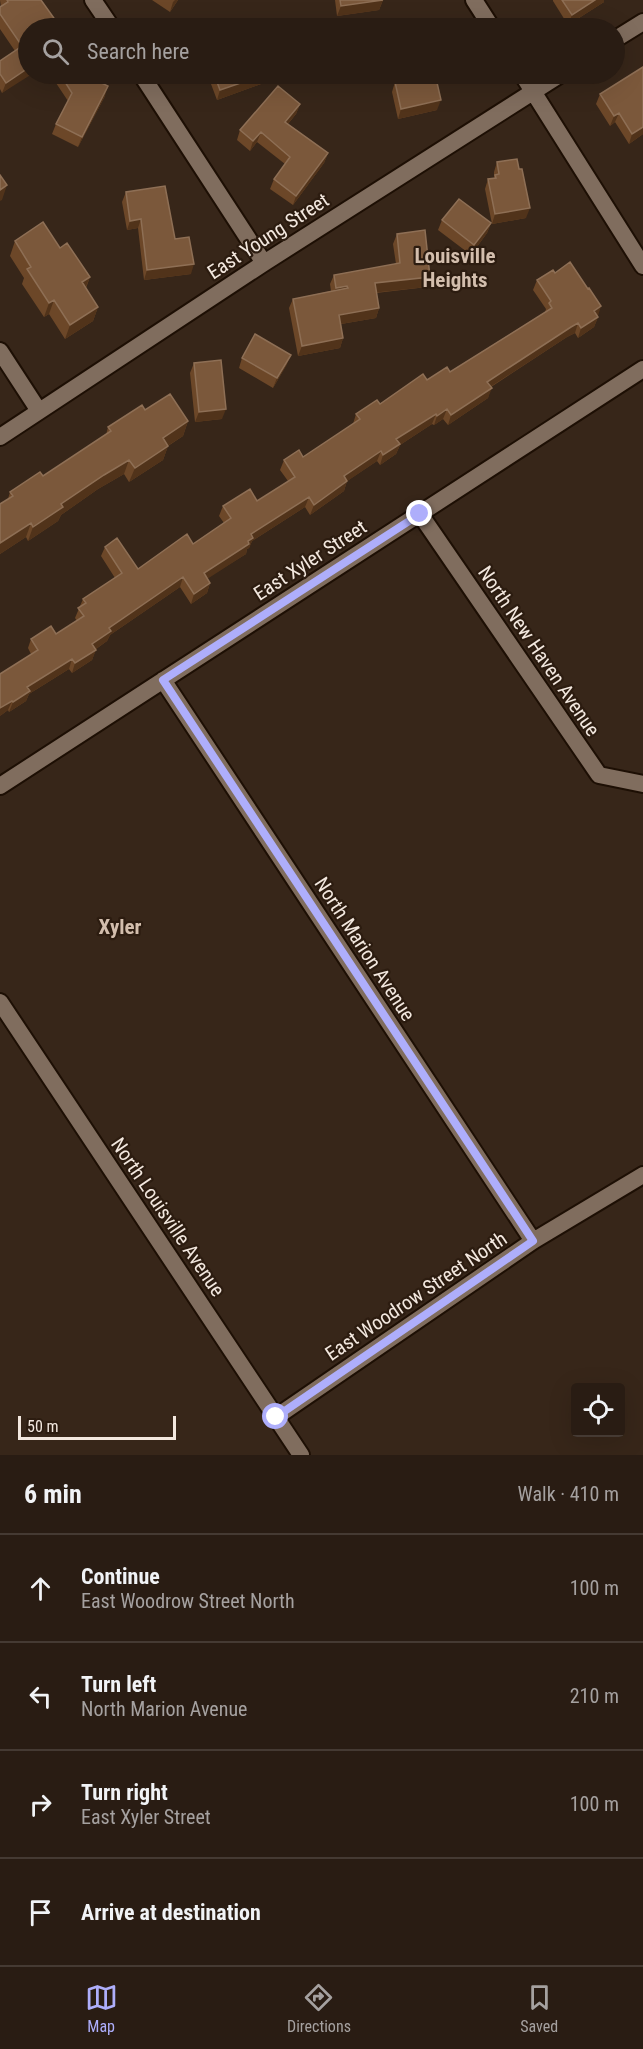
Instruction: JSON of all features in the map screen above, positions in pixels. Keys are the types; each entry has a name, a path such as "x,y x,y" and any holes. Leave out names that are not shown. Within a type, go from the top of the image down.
{"street":[{"path":"93,0 105,18"},
{"path":"474,0 486,18"},
{"path":"625,34 643,22"},
{"path":"148,84 264,263"},
{"path":"529,84 643,266"},
{"name":"East Young Street","path":"0,437 264,263 545,84"},
{"path":"0,351 39,411"},
{"name":"East Xyler Street","path":"0,786 643,369"},
{"name":"North New Haven Avenue","path":"420,514 598,775 643,784"},
{"name":"North Marion Avenue","path":"163,680 533,1241"},
{"name":"North Louisville Avenue","path":"0,1002 301,1455"},
{"name":"East Woodrow Street North","path":"276,1417 533,1241 643,1175"}],"building":[{"path":"7,0 41,0 54,18 18,18 18,40 0,14 0,7 8,2"},
{"path":"340,0 383,0 341,6"},
{"path":"562,0 595,0 572,15"},
{"path":"18,49 18,75 6,83 0,74 0,61"},
{"path":"643,67 643,127 632,134 619,113 614,116 600,94 616,84 625,84 625,78"},
{"path":"66,84 108,86 82,137 56,124 72,93"},
{"path":"218,84 238,84 220,90"},
{"path":"395,84 437,84 441,100 401,109"},
{"path":"278,86 300,104 285,122 328,153 296,196 274,179 290,157 261,132 253,141 240,130"},
{"path":"517,159 519,169 522,169 530,208 495,214 488,179 496,178 495,175 499,174 497,162"},
{"path":"0,175 7,185 0,190"},
{"path":"165,186 175,239 189,237 194,264 147,270 141,219 130,221 126,192"},
{"path":"459,199 491,223 474,245 442,220"},
{"path":"43,222 60,248 67,243 90,277 82,282 98,307 70,325 54,300 49,303 27,269 31,267 15,241"},
{"path":"425,230 430,277 375,283 379,308 339,315 343,338 302,346 293,299 348,288 347,286 336,288 334,275 400,263 397,234"},
{"path":"570,262 601,306 594,311 598,317 581,328 578,323 571,327 487,382 492,388 451,415 447,409 396,439 400,444 383,455 381,451 344,476 347,481 314,505 309,497 251,534 253,538 248,541 249,544 204,573 210,583 194,594 183,577 109,628 111,631 92,644 96,650 75,663 72,659 27,687 30,691 0,708 0,674 38,650 31,639 51,626 56,634 84,616 78,608 86,603 83,599 122,573 105,547 117,538 138,569 187,534 193,544 231,518 223,506 250,489 257,501 295,477 284,460 299,450 303,457 360,419 356,414 377,400 380,404 423,374 427,380 447,367 450,372 552,308 549,303 551,301 537,280 553,270 555,273"},
{"path":"255,334 291,355 277,378 242,358"},
{"path":"221,360 226,409 199,412 194,363"},
{"path":"170,394 188,421 163,438 168,446 135,468 129,460 61,504 63,507 33,527 31,523 0,543 0,504 13,496 10,492 40,472 43,476 111,431 108,427 142,405 145,410"}],"district":[{"name":"Louisville Heights","path":"455,268"},
{"name":"Xyler","path":"120,927"}],"route":[{"path":"276,1417 533,1241 163,680 420,514"}]}
